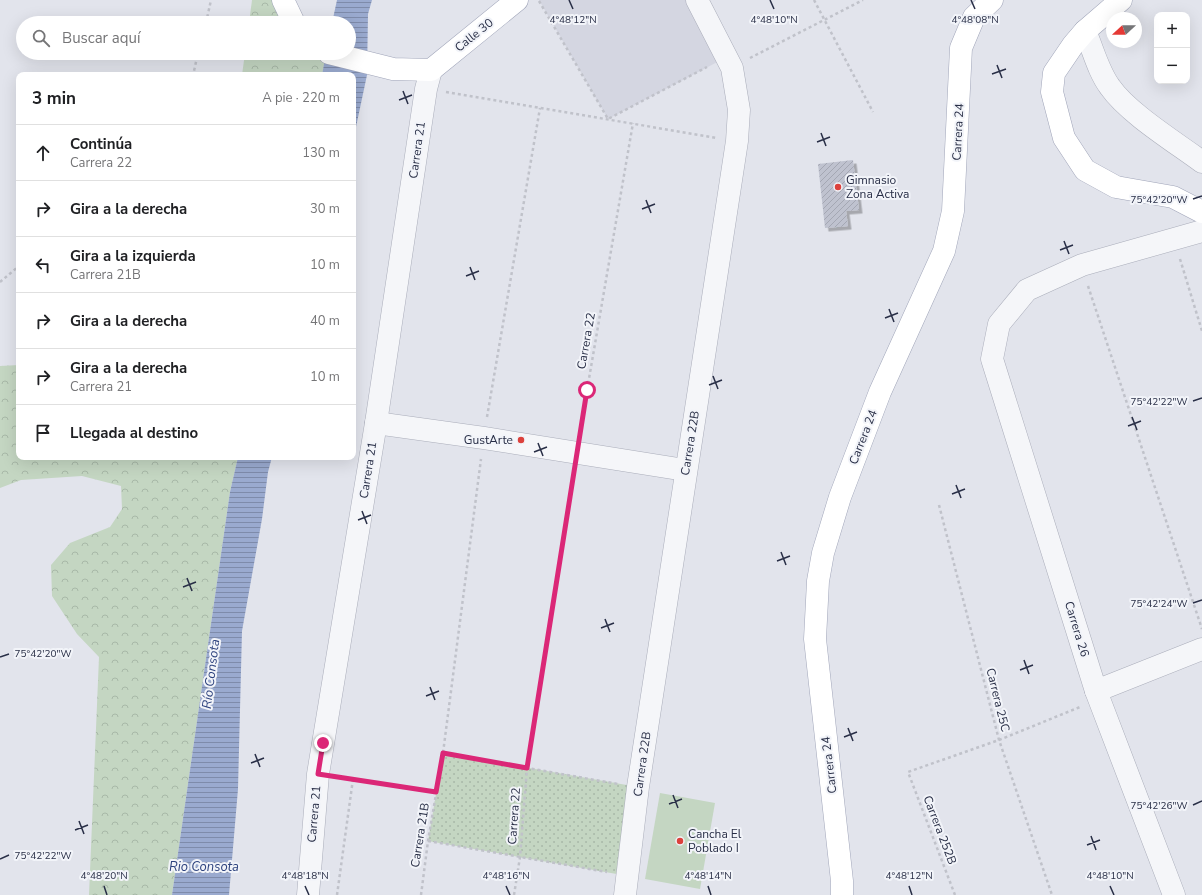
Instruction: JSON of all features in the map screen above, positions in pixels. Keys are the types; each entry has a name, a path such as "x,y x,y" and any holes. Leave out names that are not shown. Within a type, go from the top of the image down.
{"main road":[{"path":"283,0 291,16"},
{"name":"Calle 30","path":"428,80 517,0"},
{"name":"Carrera 24","path":"842,895 842,881 814,639 818,581 823,553 840,497 880,392 944,251 953,211 961,48 974,17 992,0"},
{"path":"1121,0 1085,31 1073,45 1054,73 1052,92 1064,138 1085,170 1116,187 1173,197 1202,212"},
{"path":"356,60 428,80"}],"street":[{"name":"Carrera 22B","path":"626,885 638,787 685,470 737,141 739,110 730,62 697,0"},
{"path":"1085,31 1101,72 1109,86 1121,101 1202,162"},
{"name":"Carrera 21","path":"308,895 318,774 376,423 428,80"},
{"path":"1082,265 1202,231"},
{"name":"Carrera 26","path":"1082,265 1027,290 999,324 992,359 1098,695 1174,895"},
{"path":"376,423 576,452 685,470"},
{"path":"1098,695 1202,649"}],"path":[{"path":"208,16 211,0"},
{"path":"538,0 608,119"},
{"path":"814,0 873,112"},
{"path":"608,119 824,20 863,0"},
{"path":"193,72 196,60"},
{"path":"428,80 608,119 737,141"},
{"name":"Carrera 22","path":"514,895 520,857 527,768 576,452 633,123"},
{"path":"1174,239 1202,331"},
{"path":"1082,265 1202,629"},
{"path":"0,282 16,269"},
{"name":"Carrera 25C","path":"939,505 999,740 1052,895"},
{"path":"999,740 1098,695"},
{"name":"Carrera 252B","path":"955,895 908,772 999,740"},
{"name":"Carrera 21B","path":"421,895 428,841 443,753 527,768"},
{"path":"527,768 638,787"},
{"path":"318,774 436,792"},
{"path":"337,895 353,779"},
{"path":"428,841 520,857 626,885"}],"shaded area":[{"path":"539,0 697,0 727,57 608,119"}],"green space":[{"path":"252,0 287,0 297,16 250,16"},
{"path":"244,60 325,60 323,72 242,72"},
{"path":"16,365 16,460 237,460 230,492 172,895 89,895 99,657 77,634 52,596 51,565 70,543 110,527 122,509 121,486 82,476 21,480 0,488 0,366"},
{"path":"443,753 638,787 628,876 428,841"},
{"name":"Cancha El Poblado I","path":"660,793 715,803 700,889 645,879"}],"water":[{"path":"337,0 372,0 368,14 367,75 356,127 356,72 323,72 325,60 356,60 356,16 334,16"},
{"name":"Rio Consota","path":"237,460 271,460 242,631 238,789 229,895 172,895 230,492"}],"building":[{"name":"Gimnasio Zona Activa","path":"853,160 859,210 846,211 848,226 825,228 818,164"}],"place":[{"name":"Gimnasio Zona Activa","path":"838,187"},
{"name":"GustArte","path":"521,440"},
{"name":"Cancha El Poblado I","path":"680,841"}],"route":[{"path":"323,743 318,774 436,792 443,753 527,768 587,390"}],"water label":[{"name":"Río Consota","path":"211,674"}]}
